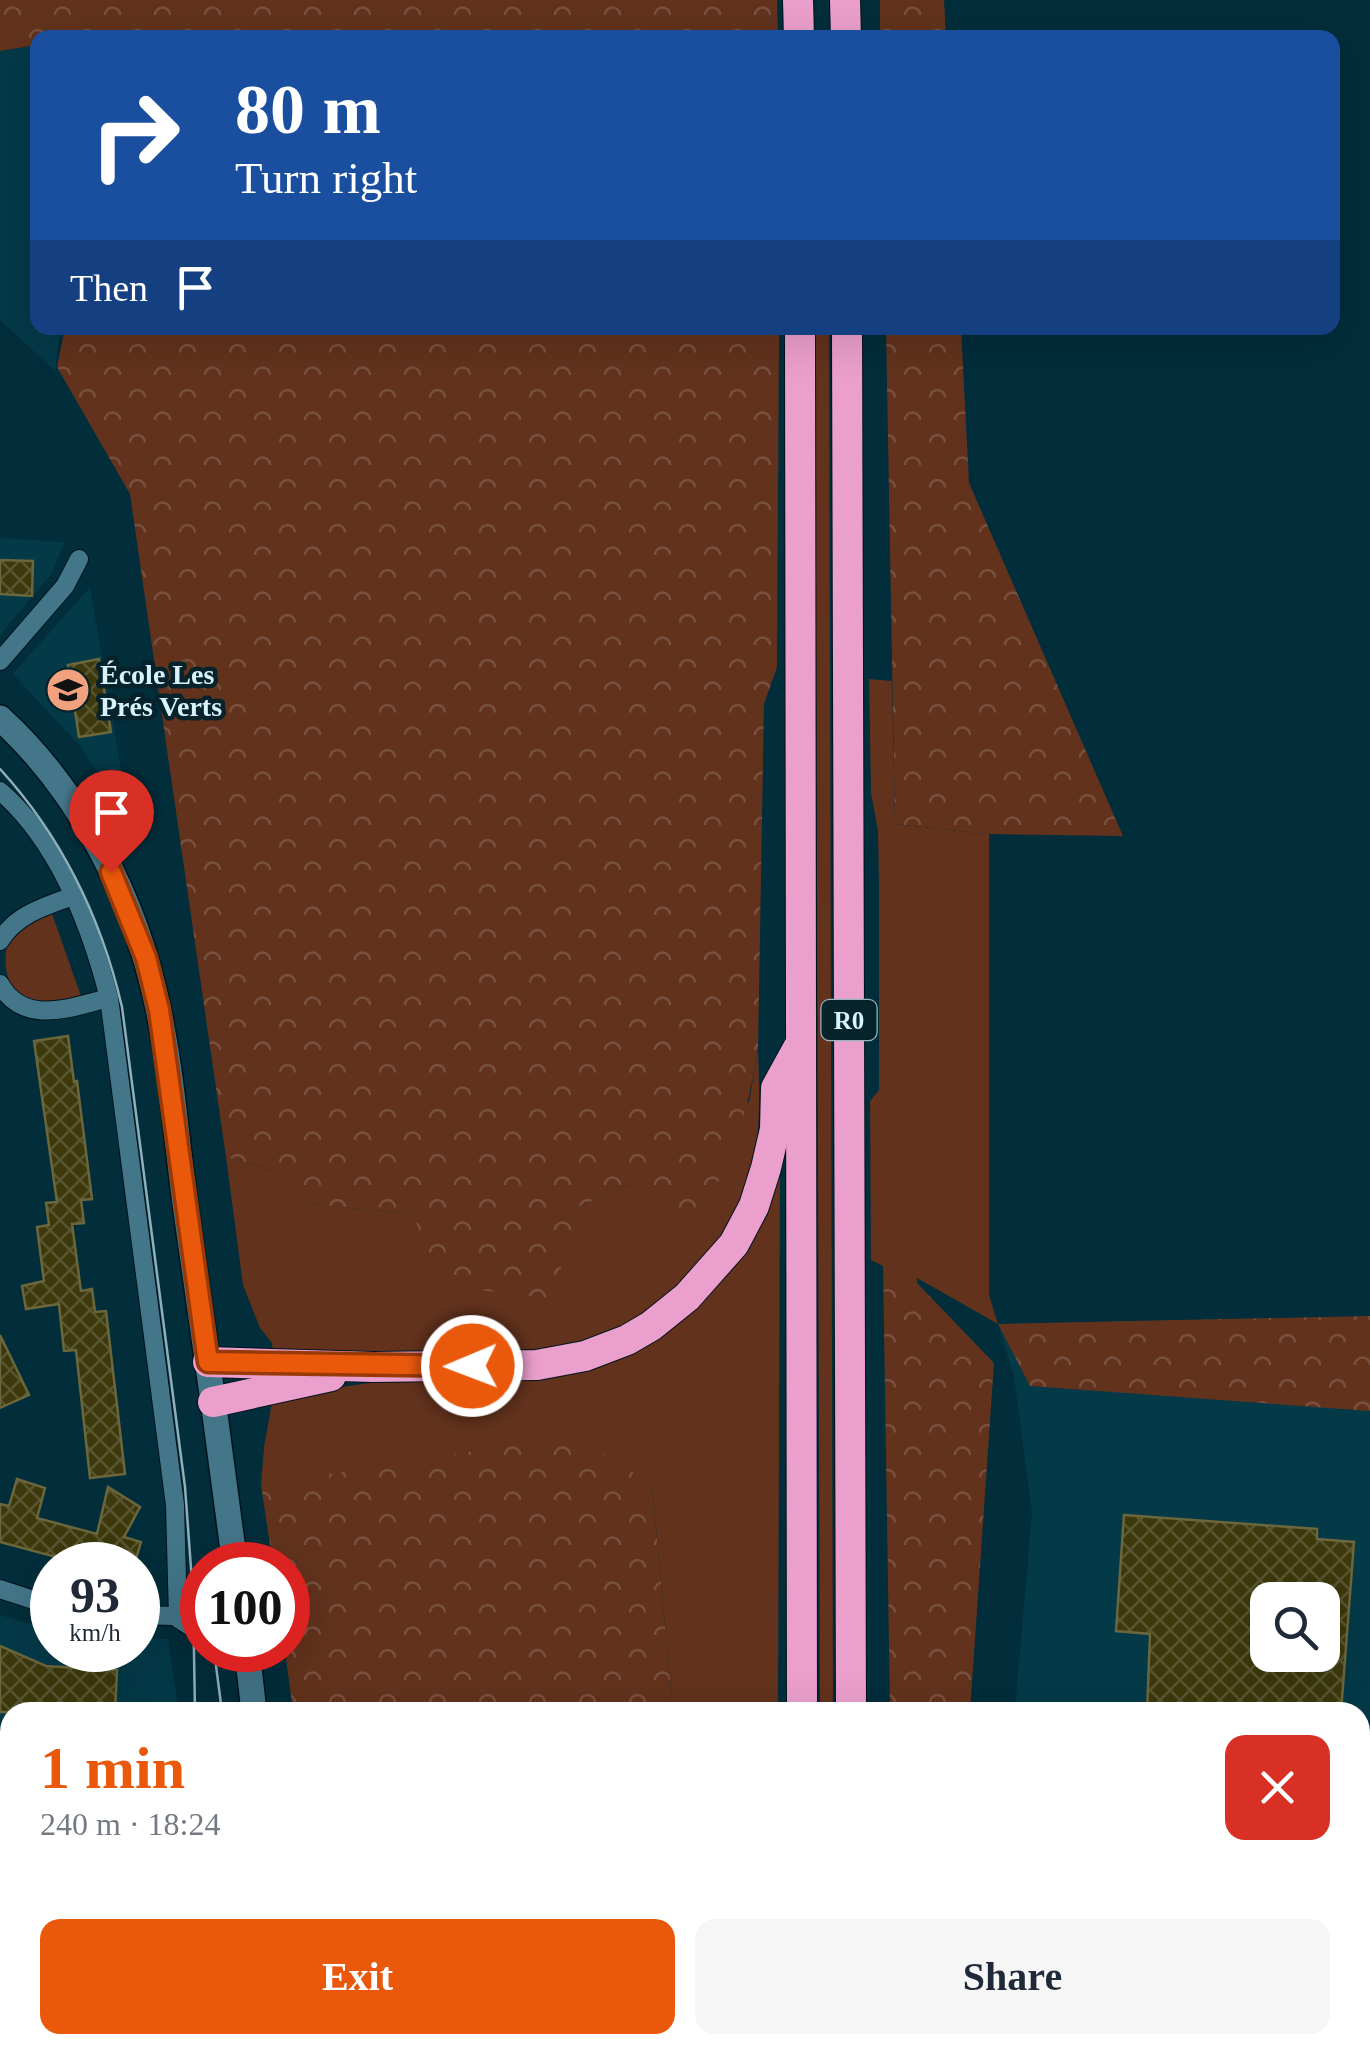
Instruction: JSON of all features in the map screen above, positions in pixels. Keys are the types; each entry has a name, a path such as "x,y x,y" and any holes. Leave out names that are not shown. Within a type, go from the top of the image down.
{"highway":[{"path":"798,0 798,30"},
{"path":"845,0 846,30"},
{"name":"R0","path":"800,335 802,1702"},
{"name":"R0","path":"846,335 851,1702"},
{"path":"208,1362 373,1367 562,1362 617,1344 667,1314 719,1264 744,1226 766,1168 775,1129 776,1088 799,1045"},
{"path":"213,1402 373,1367"}],"street":[{"path":"0,662 65,586 79,559"},
{"path":"0,718 74,806 123,896 146,958 162,1026 232,1542"},
{"path":"0,791 34,828 74,896 109,998 175,1505 178,1618 160,1617"},
{"path":"0,941 9,927 29,913 74,896"},
{"path":"0,984 11,1000 35,1011 66,1009 109,998"},
{"path":"0,1588 30,1598"},
{"path":"249,1672 253,1702"}],"shaded area":[{"path":"30,46 30,335 59,335 55,371 0,320 0,51"},
{"path":"0,538 65,542 51,574 0,635"},
{"name":"École Les Prés Verts","path":"90,587 129,816 79,745 13,674"},
{"path":"1370,1316 1370,1702 1016,1702 1032,1512 1014,1377 998,1324"},
{"path":"0,1615 30,1624 30,1672 160,1672 160,1639 168,1639 177,1702 0,1702"}],"green space":[{"path":"0,0 777,0 778,30 30,30 30,46 0,51"},
{"path":"880,0 944,0 946,30 880,30"},
{"path":"64,335 779,335 777,667 764,704 758,1049 746,1108 726,1167 703,1205 677,1229 632,1184 578,1207 552,1299 439,1285 413,1214 301,1203 277,1172 226,1157 130,494 57,367"},
{"path":"815,335 829,335 833,1702 820,1702"},
{"path":"886,335 961,335 969,483 1123,836 989,834 895,824"},
{"path":"869,679 892,681 895,824 989,834 989,1295 998,1324 917,1278 917,1283 871,1260 870,1101 879,1090 879,885 878,831 871,793"},
{"path":"51,911 81,996 53,1004 35,1004 17,995 12,986 6,966 7,945 18,928"},
{"path":"758,1049 757,1141 738,1204 699,1264 646,1311 581,1342 534,1352 273,1352 243,1285 226,1157 277,1172 302,1203 413,1214 578,1207 632,1184 749,1102"},
{"path":"780,1161 778,1702 672,1702 652,1484 261,1485 273,1397 645,1343"},
{"path":"883,1264 917,1283 994,1363 971,1702 890,1702"},
{"path":"1370,1316 1370,1411 1030,1386 998,1324"},
{"path":"575,1435 652,1484 672,1702 292,1702 288,1672 310,1672 310,1542 270,1542 261,1485"}],"building":[{"path":"0,560 33,561 32,596 0,594"},
{"path":"99,659 111,732 79,737 68,665"},
{"path":"68,1036 92,1199 81,1200 84,1223 72,1224 81,1291 92,1289 95,1312 106,1311 125,1474 90,1478 76,1350 64,1351 59,1304 26,1309 22,1286 44,1281 37,1227 49,1225 46,1203 57,1202 34,1041"},
{"path":"0,1335 29,1395 0,1408"},
{"path":"17,1479 45,1488 37,1518 97,1534 108,1487 140,1507 124,1537 141,1542 30,1542 30,1550 0,1542 0,1504 9,1506"},
{"path":"1124,1515 1317,1529 1317,1539 1354,1542 1342,1702 1147,1702 1150,1634 1116,1631"},
{"path":"0,1646 30,1659 30,1672 117,1672 115,1702 0,1702"}],"tram line":[{"path":"0,769 43,823 77,880 103,942 122,1007 185,1487 193,1595 195,1702"},
{"path":"217,1672 221,1702"}],"place":[{"name":"École Les Prés Verts","path":"68,690"}],"route":[{"path":"111,872 146,958 159,1010 208,1362 472,1366"}]}
